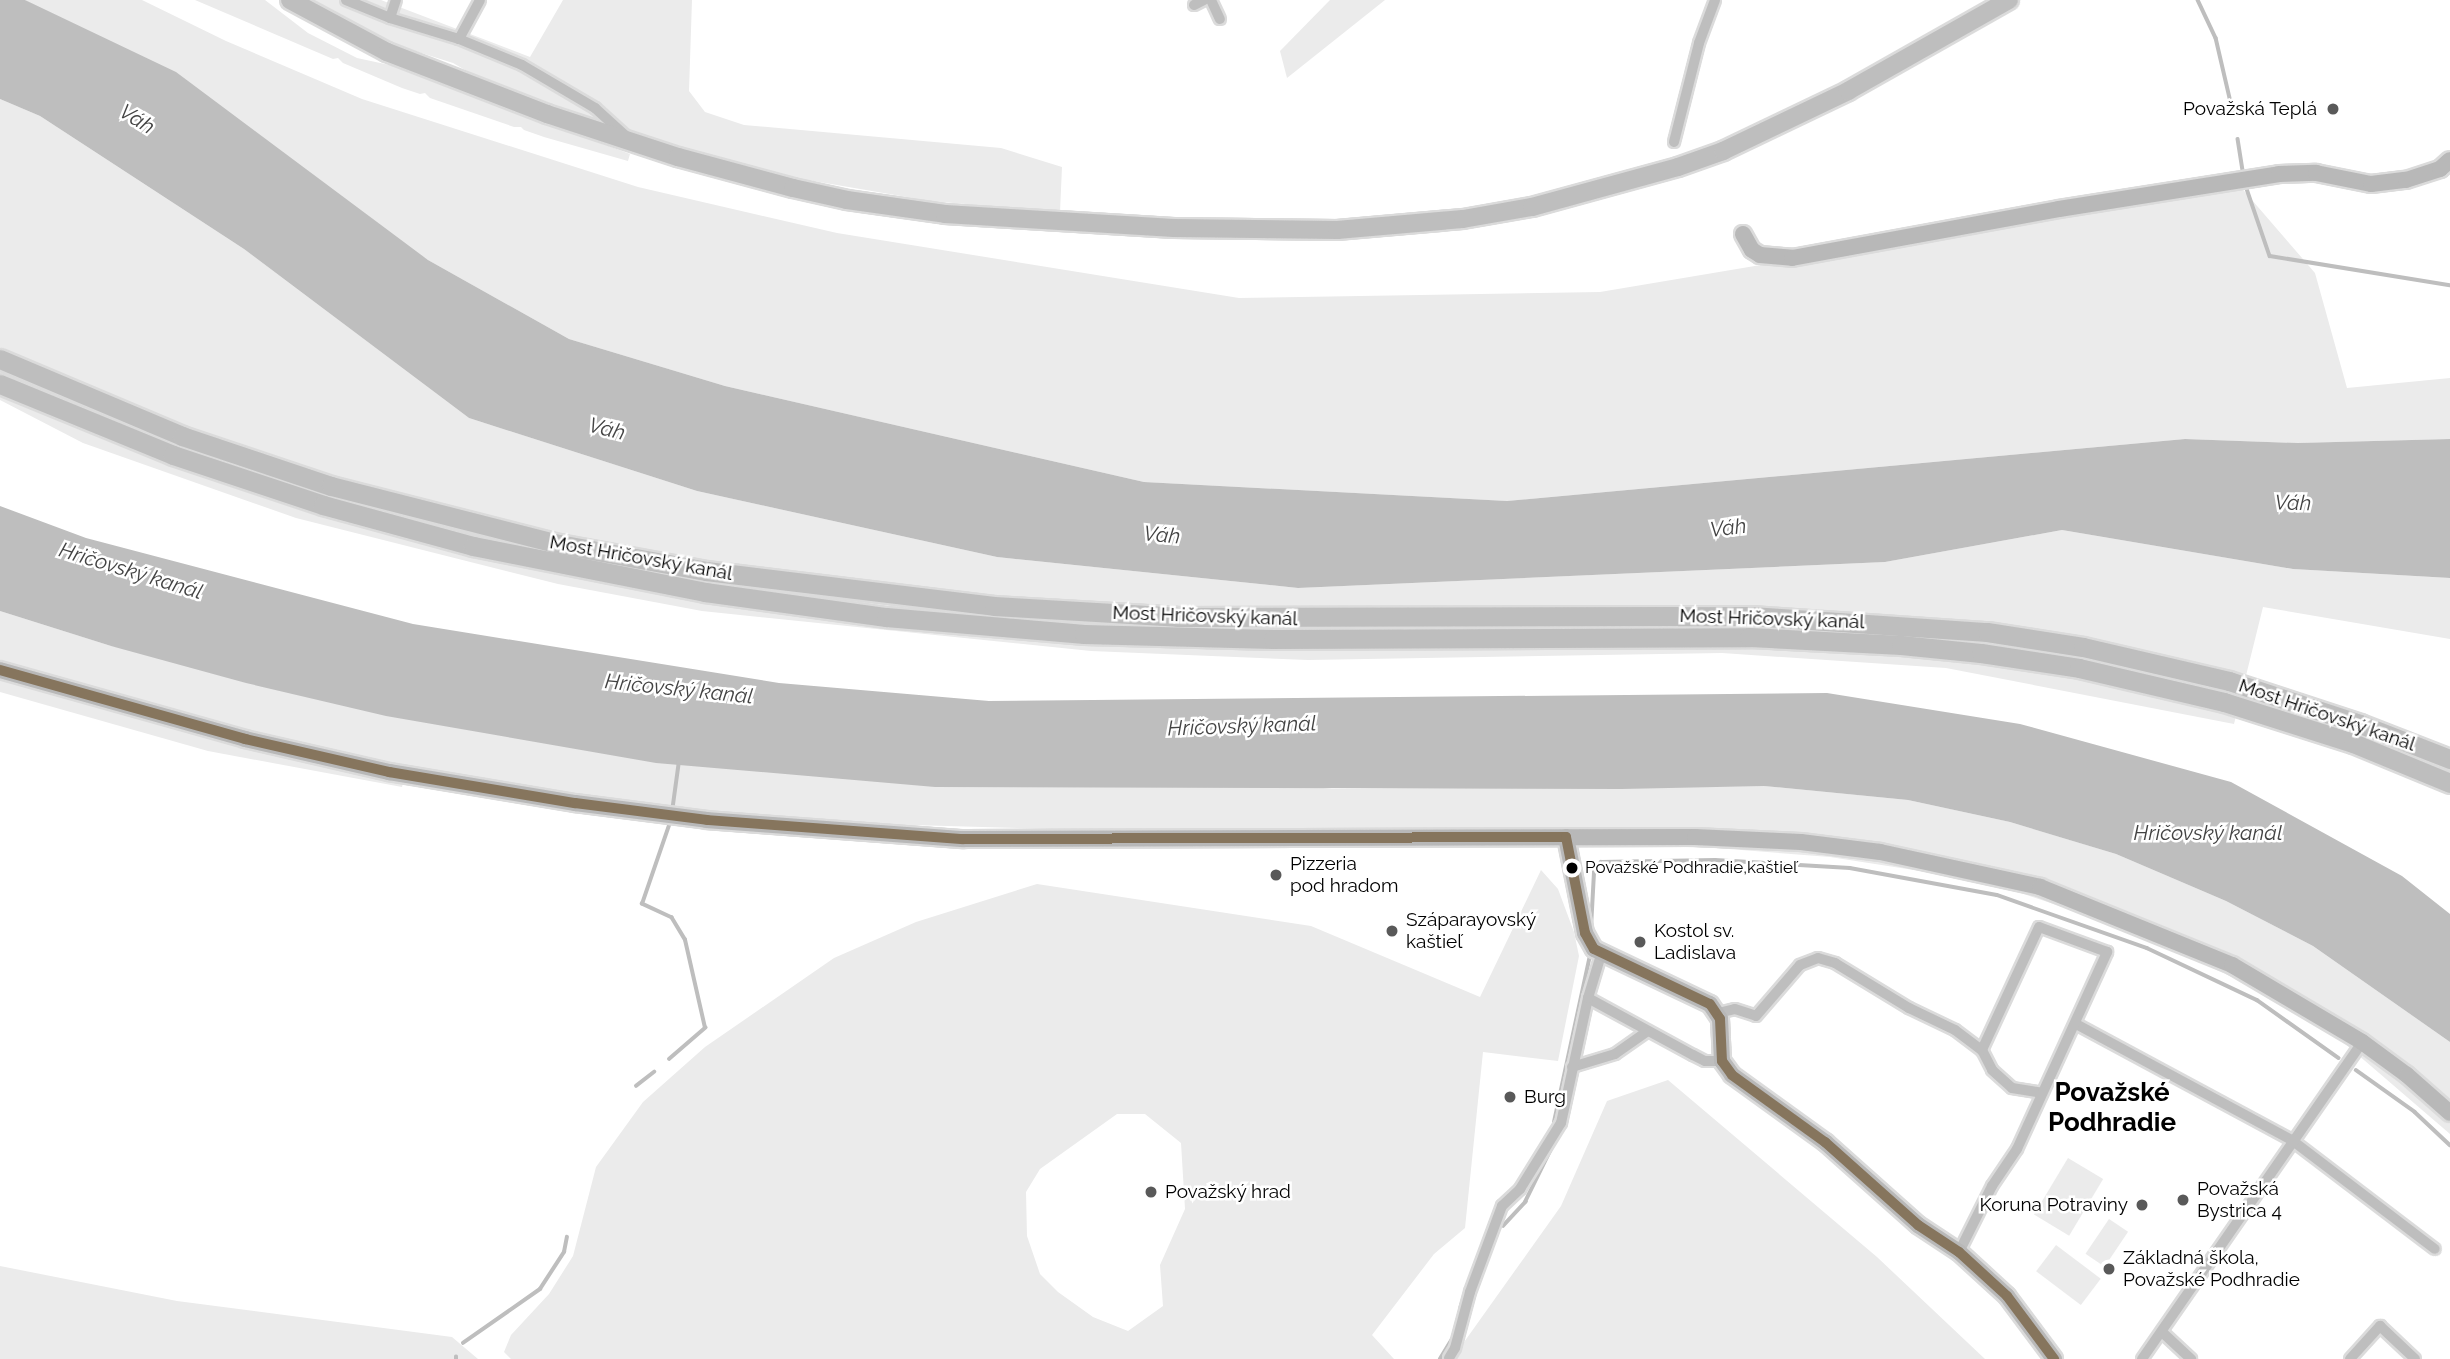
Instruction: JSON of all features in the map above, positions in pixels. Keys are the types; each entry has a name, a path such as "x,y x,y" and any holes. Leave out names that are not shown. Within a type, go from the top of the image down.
{"highway":[{"name":"Most Hričovský kanál","path":"0,359 182,436 331,486 546,541 706,571 980,605 1177,617 1751,616 1987,632 2162,664 2291,700 2450,759"},
{"name":"Most Hričovský kanál","path":"0,384 173,455 362,517 558,565 731,596 994,628 1181,638 1749,637 1901,645 2079,668 2156,685 2286,720 2450,783"}],"main road":[{"path":"290,0 387,52 547,114 632,143 793,188 847,200 945,214 1243,230 1337,230 1424,223 1492,215 1572,198 1723,151 1848,91 2009,0"},
{"path":"1743,234 1747,244 1760,255 1793,258 1996,220 2258,177 2305,172 2358,183 2389,182 2432,173 2450,160"},
{"path":"0,670 245,739 388,772 575,803 707,820 962,839 1707,837 1827,845 1880,852 2040,887 2232,965 2362,1042 2407,1075 2450,1113"},
{"path":"1566,837 1585,933 1601,954 1701,998 1718,1013 1722,1061 1741,1082 1825,1142 1918,1225 1959,1252 2007,1296 2054,1359"}],"street":[{"path":"346,0 390,18 459,39 522,65 571,93 611,121 632,143"},
{"path":"390,18 397,0"},
{"path":"459,39 480,0"},
{"path":"1211,0 1220,19"},
{"path":"1674,142 1695,54 1715,0"},
{"path":"1959,1252 1992,1186 2017,1149 2108,952 2039,927 1983,1050"},
{"path":"1449,1359 1502,1206 1520,1189 1561,1123 1576,1067 1588,998 1601,954"},
{"path":"1718,1013 1735,1009 1756,1016 1800,965 1818,958 1835,962 1909,1008 1955,1030 1983,1050 1992,1070 2012,1088 2042,1093"},
{"path":"1588,998 1646,1032 1705,1061 1722,1061"},
{"path":"2076,1024 2292,1141 2435,1248"},
{"path":"1576,1067 1615,1054 1646,1032"},
{"path":"2142,1359 2362,1042"},
{"path":"2350,1359 2380,1326 2415,1359"},
{"path":"2162,1332 2191,1359"}],"shaded area":[{"path":"25,0 142,0 226,41 362,99 638,187 837,233 1239,298 1600,292 2239,185 2315,273 2347,388 2450,378 2450,439 2298,443 2185,439 1507,501 1144,482 725,386 569,339 428,260"},
{"path":"195,0 265,0 308,33 357,58 394,66 630,154 628,161 544,137 430,98 425,93 402,88 343,63 338,58 333,59"},
{"path":"310,0 381,0 530,57 563,0 692,0 689,91 705,112 744,125 1001,148 1062,167 1060,212 930,201 796,178 641,137 517,93 479,78 453,63 393,44"},
{"path":"1330,0 1385,0 1287,78 1280,51"},
{"path":"0,99 40,116 244,249 469,418 697,491 997,557 1298,588 1885,562 2062,530 2293,569 2450,578 2450,639 2263,607 2234,724 1946,668 1722,653 1308,660 1091,651 702,611 558,584 296,518 83,443 0,400"},
{"path":"0,611 111,646 1332,789 1764,786 1908,800 2010,822 2116,854 2226,901 2313,946 2450,1042 2450,1134 2343,1042 2234,978 2136,932 2012,890 1933,873 1830,857 1716,848 840,823 646,806 407,765 402,787 208,751 0,692"},
{"path":"1541,870 1558,889 1574,932 1579,956 1558,1061 1483,1052 1465,1228 1434,1254 1372,1335 1394,1359 511,1359 504,1352 511,1335 549,1294 573,1256 596,1167 643,1102 705,1047 834,958 916,922 1037,884 1311,926 1480,997","holes":["1117,1114 1145,1114 1181,1143 1185,1209 1160,1265 1163,1306 1128,1331 1093,1317 1058,1292 1040,1274 1027,1236 1026,1192 1040,1169"]},
{"path":"1668,1080 1877,1257 1985,1359 1452,1359 1561,1206 1607,1101"},
{"path":"2068,1158 2103,1179 2069,1236 2034,1215"},
{"path":"2109,1219 2128,1232 2105,1267 2086,1254"},
{"path":"2056,1245 2101,1279 2081,1305 2036,1271"},
{"path":"0,1266 177,1301 452,1337 478,1359 0,1359"}],"water":[{"name":"Váh","path":"0,0 25,0 176,72 428,260 569,339 725,386 1144,482 1507,501 2185,439 2298,443 2450,439 2450,578 2293,569 2062,530 1885,562 1298,588 997,557 697,491 469,418 244,249 40,116 0,99"},
{"name":"Hričovský kanál","path":"0,506 86,538 413,624 779,683 989,701 1827,693 2020,724 2231,782 2402,876 2450,914 2450,1042 2313,946 2226,901 2116,854 2010,822 1908,800 1764,786 1621,789 935,787 656,763 386,716 246,683 111,646 0,611"}],"waterway":[{"path":"2198,0 2216,38 2233,111"},
{"path":"2238,139 2244,175"},
{"path":"2246,186 2270,256 2450,285"},
{"path":"672,812 679,761"},
{"path":"669,1059 705,1028 685,940 672,918 642,904 671,820"},
{"path":"1591,928 1594,872 1601,862 1715,860 1850,868 1997,895 2147,948 2257,1000 2339,1058"},
{"path":"1554,1122 1590,955"},
{"path":"2356,1070 2415,1112 2450,1145"},
{"path":"636,1086 654,1072"},
{"path":"1503,1226 1525,1202 1555,1141"},
{"path":"463,1343 540,1289 564,1252 567,1237"},
{"path":"1460,1309 1467,1286"},
{"path":"1440,1359 1453,1337"}],"transit line":[{"path":"0,670 245,739 389,772 575,803 707,820 962,839 1566,837"},
{"path":"1566,837 1585,933 1594,949 1710,1004 1720,1019 1722,1061 1732,1075 1825,1142 1918,1225 1959,1252 2007,1296 2054,1359"}],"place":[{"name":"Považská Teplá","path":"2333,109"},
{"name":"Považské Podhradie,kaštieľ","path":"1572,868"},
{"name":"Pizzeria pod hradom","path":"1276,875"},
{"name":"Száparayovský kaštieľ","path":"1392,931"},
{"name":"Kostol sv. Ladislava","path":"1640,942"},
{"name":"Burg","path":"1510,1097"},
{"name":"Považský hrad","path":"1151,1192"},
{"name":"Považská Bystrica 4","path":"2183,1200"},
{"name":"Koruna Potraviny","path":"2142,1205"},
{"name":"Základná škola, Považské Podhradie","path":"2109,1269"}],"district":[{"name":"Považské Podhradie","path":"2112,1108"}]}
